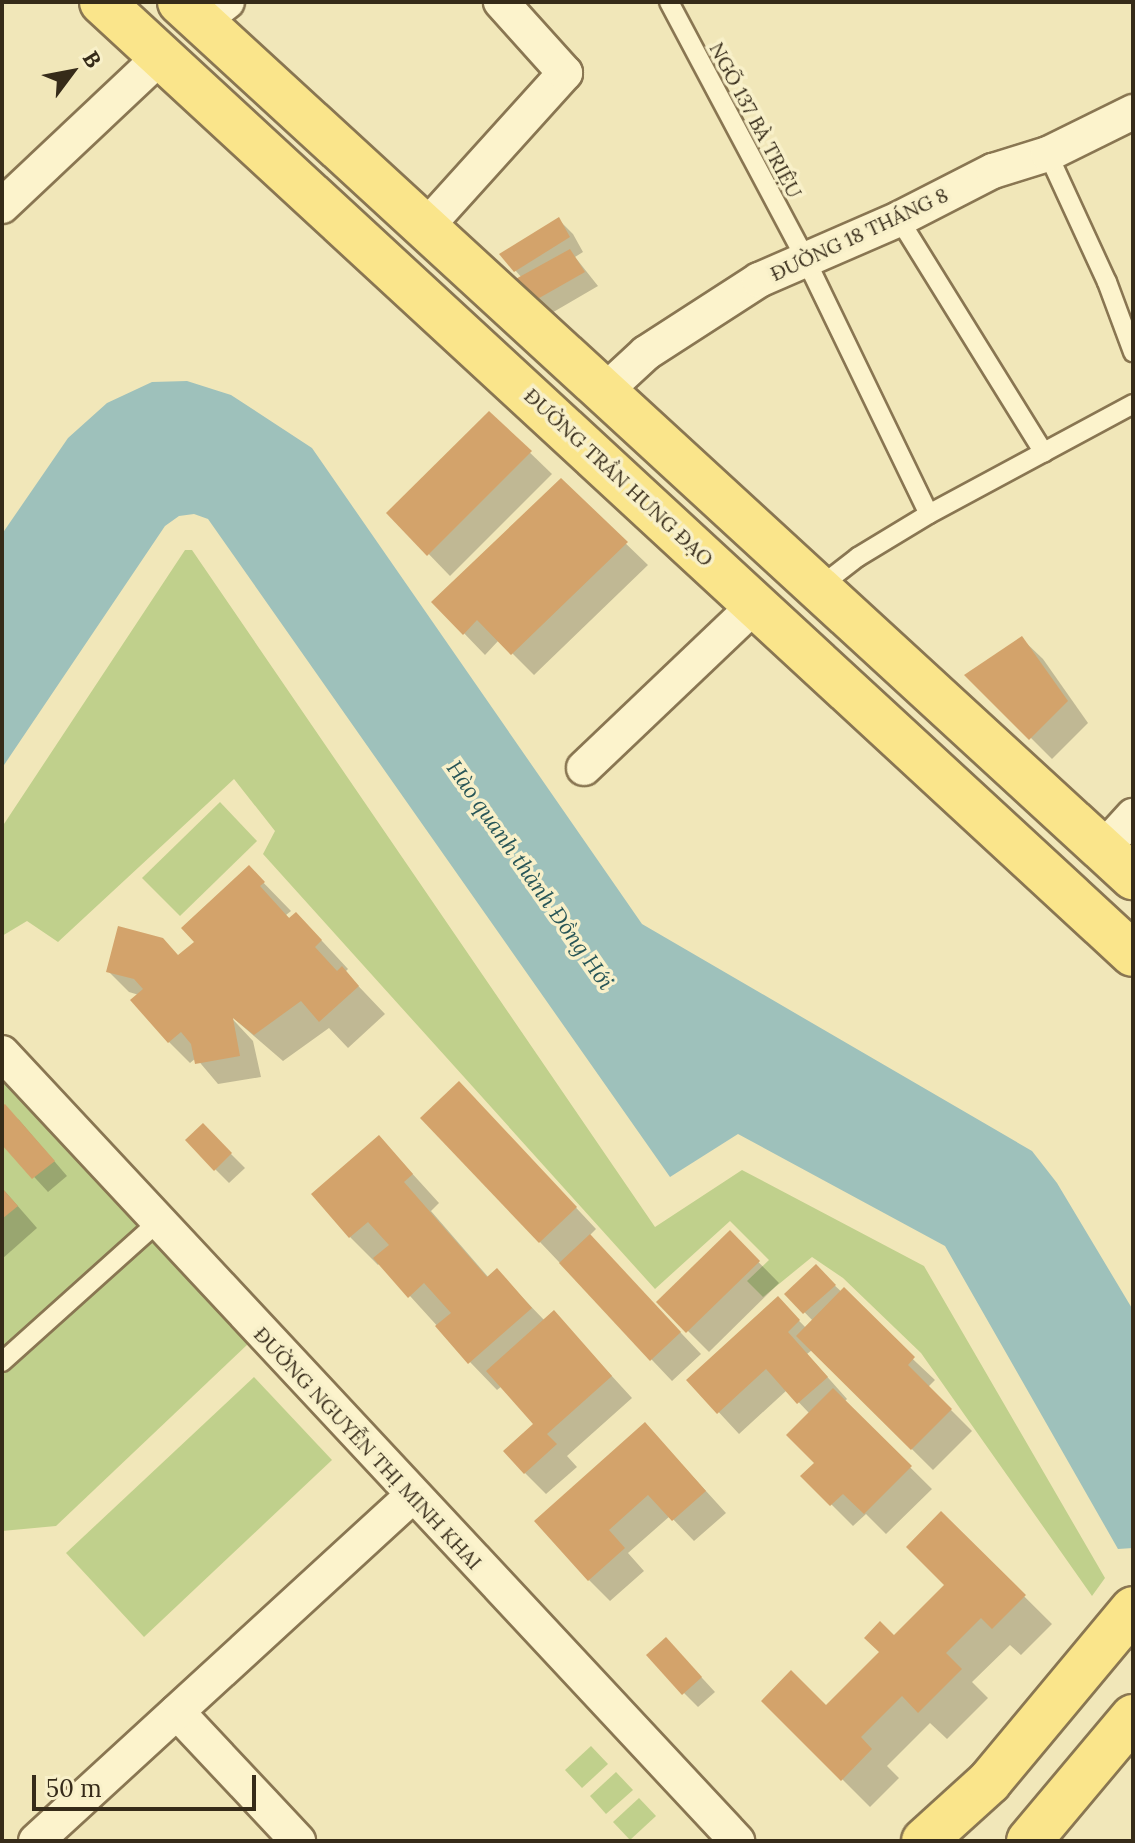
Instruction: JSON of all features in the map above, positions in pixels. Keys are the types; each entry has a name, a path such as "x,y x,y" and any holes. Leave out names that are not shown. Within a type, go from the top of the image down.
{"main road":[{"name":"ĐƯỜNG TRẦN HƯNG ĐẠO","path":"102,2 757,603 1133,954"},
{"path":"161,56 203,9 425,228 1118,863"},
{"path":"757,603 810,580"},
{"path":"924,1841 989,1782 1125,1620"},
{"path":"1029,1841 1133,1717"}],"street":[{"path":"425,228 565,73 501,2"},
{"path":"2,206 161,56"},
{"name":"ĐƯỜNG 18 THÁNG 8","path":"605,391 646,353 759,280 899,219 993,171 1048,154 1133,112"},
{"path":"584,768 757,603"},
{"path":"1118,863 1133,816"},
{"name":"ĐƯỜNG NGUYỄN THỊ MINH KHAI","path":"2,1053 737,1841"},
{"path":"36,1841 412,1496"},
{"path":"177,1712 298,1841"}],"lane":[{"name":"NGÕ 137 BÀ TRIỆU","path":"669,2 805,258 929,514"},
{"path":"1048,154 1107,282 1133,352"},
{"path":"899,219 1044,453"},
{"path":"810,580 858,557 929,514 1133,404"},
{"path":"2,1362 158,1222"}],"green space":[{"path":"185,550 192,550 655,1227 742,1170 924,1266 1105,1578 1092,1596 921,1353 843,1278 812,1257 763,1297 747,1281 769,1260 730,1221 655,1289 263,854 275,831 234,779 58,942 27,921 2,936 2,827"},
{"path":"220,802 257,841 180,916 142,878"},
{"path":"2,1075 248,1344 56,1526 2,1531"},
{"path":"254,1377 332,1460 144,1637 66,1553"},
{"path":"591,1746 608,1764 582,1788 565,1770"},
{"path":"616,1772 633,1790 606,1814 590,1796"},
{"path":"639,1798 656,1816 630,1840 613,1822"}],"water":[{"name":"Hào quanh thành Đồng Hới","path":"187,381 231,395 312,448 642,924 1032,1151 1057,1183 1133,1310 1133,1548 1118,1549 945,1246 738,1134 670,1177 208,519 194,514 179,516 165,526 2,768 2,534 68,438 107,403 152,382"}],"building":[{"path":"559,217 570,237 514,272 499,254"},
{"path":"570,249 585,272 534,301 512,281"},
{"path":"489,411 532,451 427,556 386,513"},
{"path":"561,478 628,542 511,655 477,620 463,635 431,602"},
{"path":"1022,636 1068,701 1029,740 964,675"},
{"path":"249,865 265,882 260,886 289,918 296,912 322,940 315,947 337,971 342,966 359,986 319,1022 301,1001 254,1035 233,1018 240,1056 195,1064 191,1044 181,1032 168,1043 130,1000 143,989 134,979 106,972 118,926 163,938 178,955 194,942 181,928"},
{"path":"459,1081 577,1207 539,1243 420,1118"},
{"path":"5,1104 55,1161 32,1179 2,1145 2,1106"},
{"path":"203,1123 232,1153 214,1171 185,1140"},
{"path":"379,1135 413,1174 404,1182 487,1277 497,1268 532,1308 468,1364 435,1326 451,1313 424,1283 408,1298 373,1258 389,1245 368,1222 349,1238 311,1194"},
{"path":"2,1188 18,1206 2,1219"},
{"path":"730,1230 760,1261 686,1333 656,1302"},
{"path":"590,1234 681,1332 650,1361 559,1263"},
{"path":"816,1264 836,1285 803,1314 784,1294"},
{"path":"844,1287 915,1357 908,1365 952,1409 911,1450 796,1336"},
{"path":"778,1296 800,1320 788,1332 828,1377 797,1404 766,1369 717,1414 686,1380"},
{"path":"554,1310 612,1376 547,1434 557,1444 524,1474 503,1451 533,1424 486,1371"},
{"path":"833,1388 912,1466 864,1514 843,1494 830,1506 800,1476 814,1463 786,1435"},
{"path":"645,1422 706,1491 672,1521 648,1495 609,1530 625,1548 588,1581 534,1521"},
{"path":"941,1511 1026,1595 992,1629 981,1618 946,1653 962,1669 918,1713 902,1696 861,1737 872,1749 841,1781 761,1701 791,1670 826,1705 879,1652 864,1638 880,1621 894,1635 944,1585 906,1547"},
{"path":"666,1637 702,1677 682,1695 646,1655"}]}
